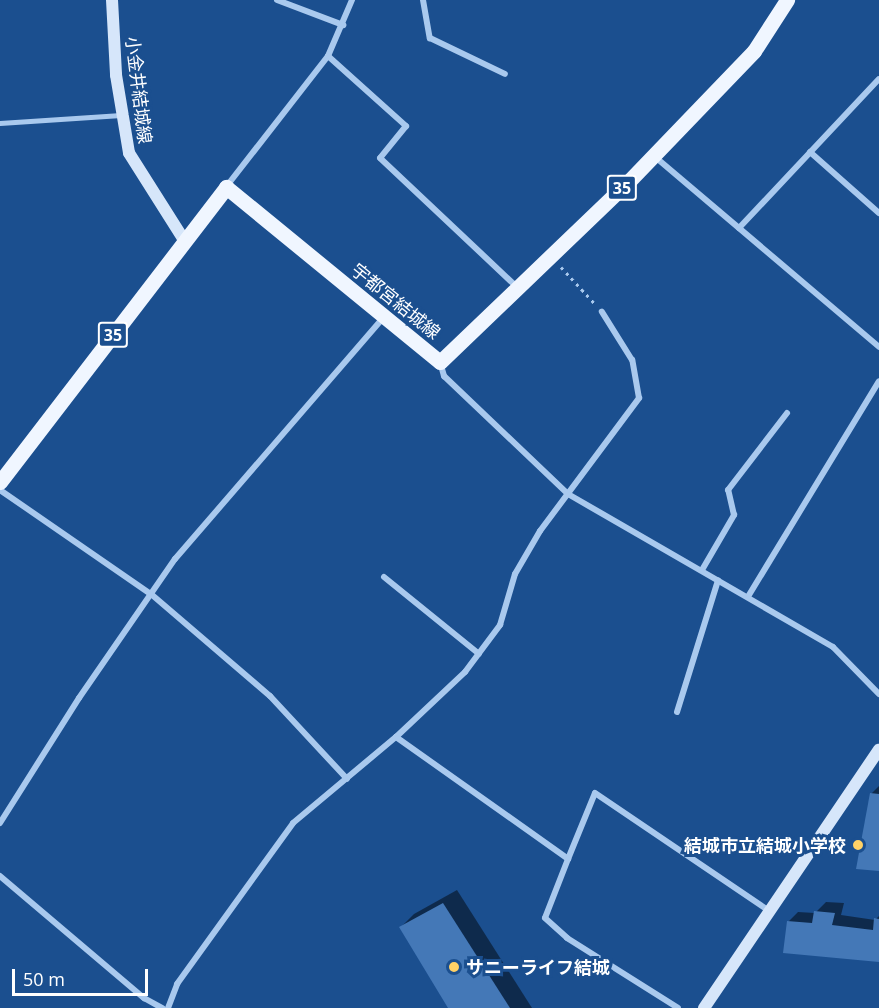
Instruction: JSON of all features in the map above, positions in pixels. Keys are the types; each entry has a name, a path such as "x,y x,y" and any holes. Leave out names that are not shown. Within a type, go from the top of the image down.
{"main road":[{"name":"宇都宮結城線","path":"226,187 440,362 520,289 754,51 787,0"},
{"name":"35","path":"0,482 226,187"}],"street":[{"name":"小金井結城線","path":"112,0 121,115 129,153 138,171 184,240"},
{"path":"277,0 343,25"},
{"path":"226,187 328,56 352,0"},
{"path":"423,0 430,38 505,74"},
{"path":"328,56 406,126 380,159 520,289"},
{"path":"739,228 879,79"},
{"path":"810,152 879,213"},
{"path":"653,156 879,346"},
{"path":"168,1008 177,984 292,823 396,737 465,672 500,625 520,565 568,494 639,398 632,360 602,312"},
{"path":"0,823 151,594 286,426 384,316"},
{"path":"440,362 444,376 568,494 748,595 833,647 879,694"},
{"path":"748,595 879,381"},
{"path":"702,570 734,515 728,490 787,413"},
{"path":"0,490 151,594 270,696 347,779"},
{"path":"384,577 479,654"},
{"path":"677,712 718,580"},
{"path":"396,737 568,859"},
{"path":"704,1008 879,750"},
{"path":"678,1008 567,938 545,918 596,793 769,912"},
{"path":"0,876 144,998 162,1008"}],"lane":[{"path":"0,123 121,115"}],"path":[{"path":"552,257 602,312"}],"building":[{"path":"870,793 879,794 879,871 856,869"},
{"name":"サニーライフ結城","path":"443,903 510,1008 448,1008 399,927"},
{"path":"814,911 835,913 832,925 873,930 874,918 879,919 879,962 783,953 787,921 812,923"}],"place":[{"name":"結城市立結城小学校","path":"858,845"},
{"name":"サニーライフ結城","path":"454,967"}]}
